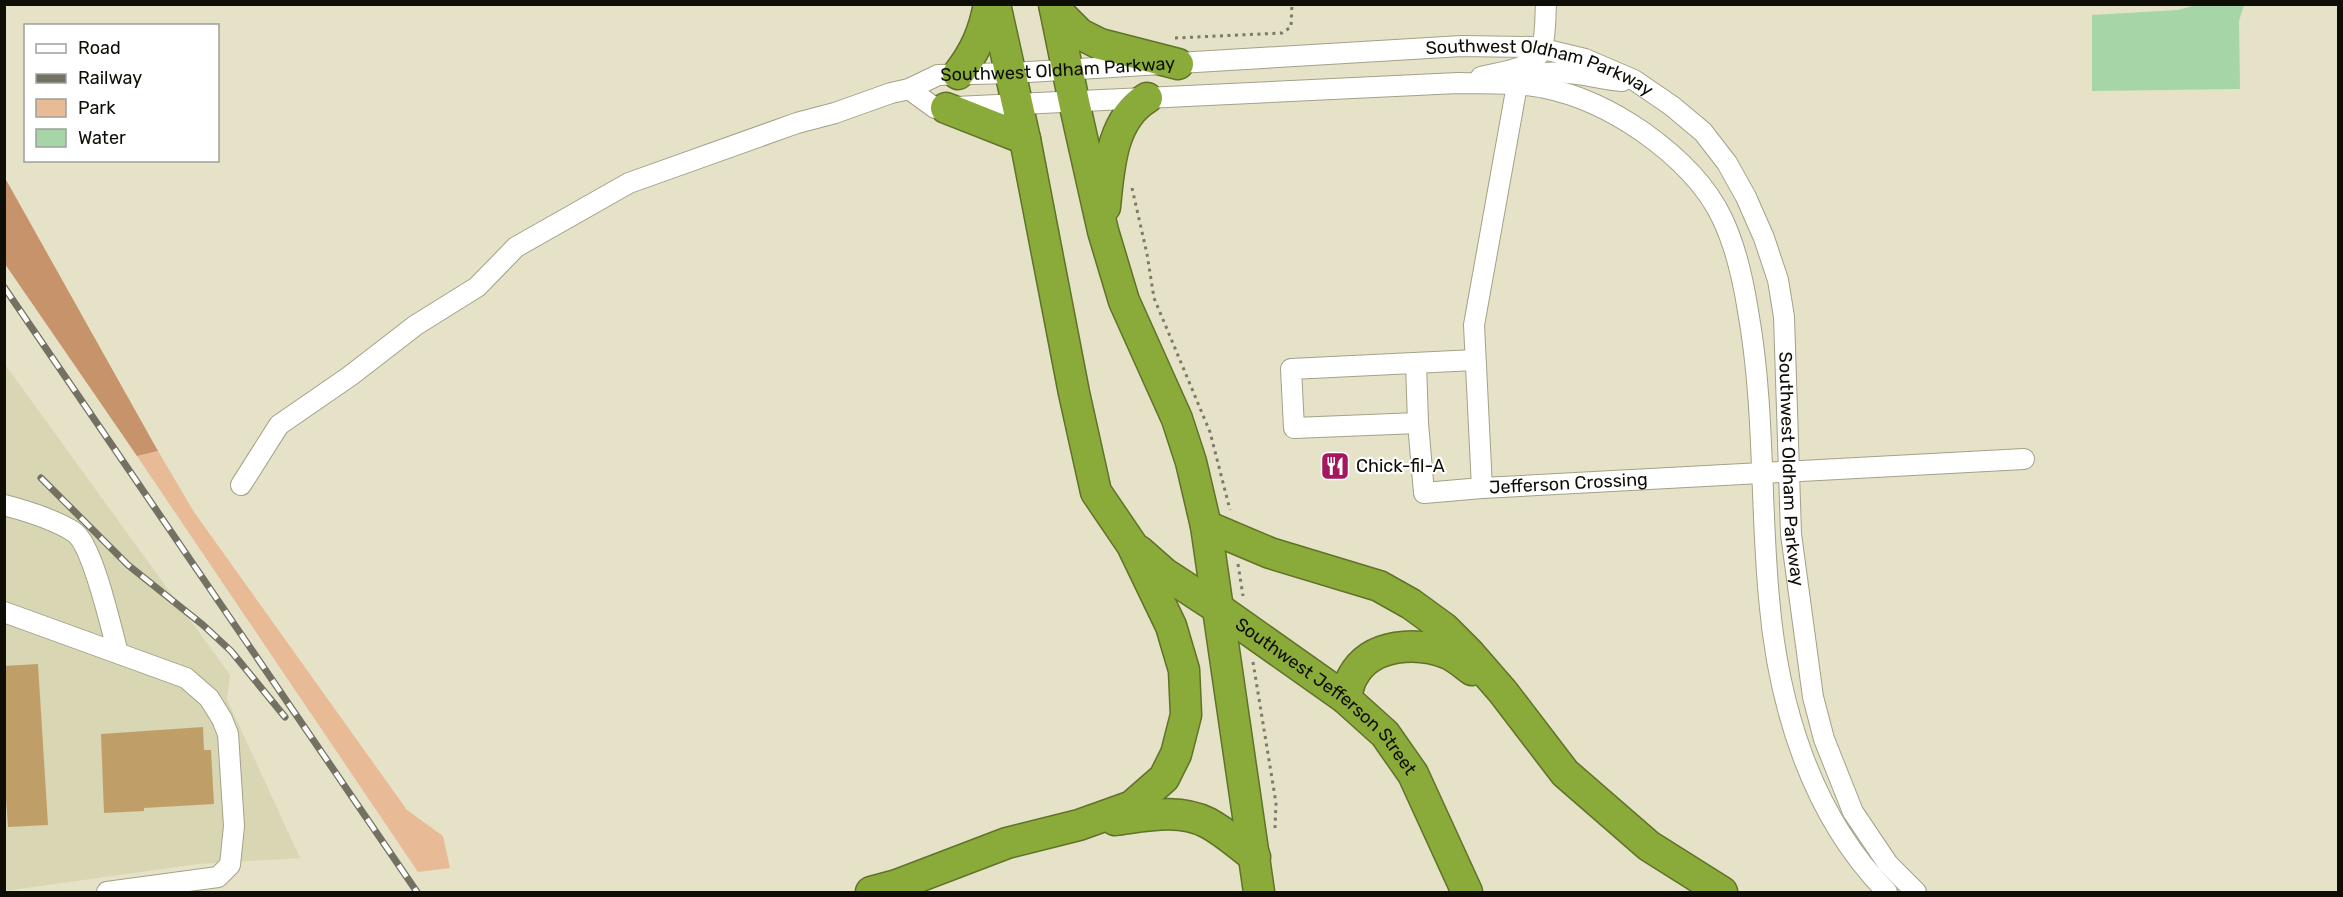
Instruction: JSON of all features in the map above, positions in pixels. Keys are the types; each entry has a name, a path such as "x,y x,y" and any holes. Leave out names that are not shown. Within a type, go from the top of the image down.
{"highway":[{"path":"958,74 973,54 984,30 989,4"},
{"path":"871,892 1007,843 1080,825 1132,806 1164,778 1176,754 1186,715 1184,669 1174,637 1132,545 1096,492 1074,393 1018,105 995,4"},
{"path":"1055,7 1080,34 1100,44 1174,51"},
{"path":"1055,7 1103,231 1124,301 1177,419 1191,462 1218,522 1231,602 1261,867"},
{"path":"1103,231 1108,173 1117,136 1130,111 1147,98"},
{"path":"946,108 1025,139"},
{"path":"1218,522 1270,553 1379,586 1411,604 1444,628 1503,692 1565,773 1649,846 1722,892"},
{"name":"Southwest Jefferson Street","path":"1132,545 1164,573 1231,602 1346,698 1385,734 1413,774 1467,892"},
{"path":"1346,698 1353,676 1363,664 1377,654 1401,646 1420,647 1451,655 1503,692"},
{"path":"1080,825 1164,814 1191,817 1208,824 1261,867"}],"street":[{"path":"1458,83 1521,67 1535,58 1542,49 1546,4"},
{"name":"Southwest Oldham Parkway","path":"1887,892 1870,875 1841,836 1812,783 1784,694 1774,645 1769,600 1760,398 1742,276 1721,216 1705,190 1683,164 1632,124 1576,97 1543,87 1458,83 946,108 935,108 909,89 938,75 1067,69 1174,51 1462,46 1542,49 1585,59 1638,82 1672,106 1703,132 1727,163 1746,197 1764,238 1778,280 1784,317 1791,534 1813,697 1824,739 1853,812 1888,864 1916,892"},
{"path":"1517,86 1527,77 1553,72 1638,82"},
{"name":"Jefferson Crossing","path":"1517,86 1474,325 1482,488 2024,459"},
{"path":"240,485 279,425 350,376 416,325 477,287 516,247 629,183 797,123 835,114 891,93 909,89"},
{"path":"1418,423 1294,428 1291,369 1475,360"},
{"path":"1416,363 1424,493 1482,488"},
{"path":"4,505 27,511 75,533 87,549 118,653"},
{"path":"4,612 186,678 209,698 222,718 228,734 234,826 230,865 218,877 107,892"},
{"path":"1800,747 1824,739"}],"path":[{"path":"1174,51 1282,33 1291,27 1292,4"},
{"path":"1130,183 1145,243 1154,298 1210,432 1226,489 1218,522"},
{"path":"1231,602 1237,556"},
{"path":"1252,658 1276,803 1261,867"}],"shaded area":[{"path":"5,178 158,451 137,456 5,264"},
{"path":"4,363 230,675 227,699 300,858 198,864 5,891"}],"green space":[{"path":"158,451 194,512 407,810 443,836 450,868 418,872 137,456"}],"water":[{"path":"2196,5 2244,5 2239,21 2240,89 2092,91 2092,15 2178,10"}],"building":[{"path":"38,664 48,825 8,827 4,771 4,666"},
{"path":"203,727 204,750 211,750 214,804 104,813 101,734"}],"railway":[{"path":"4,287 417,892"},
{"path":"41,478 128,565 203,625 231,651 285,717"}],"place":[{"name":"Chick-fil-A","path":"1335,466"}]}
